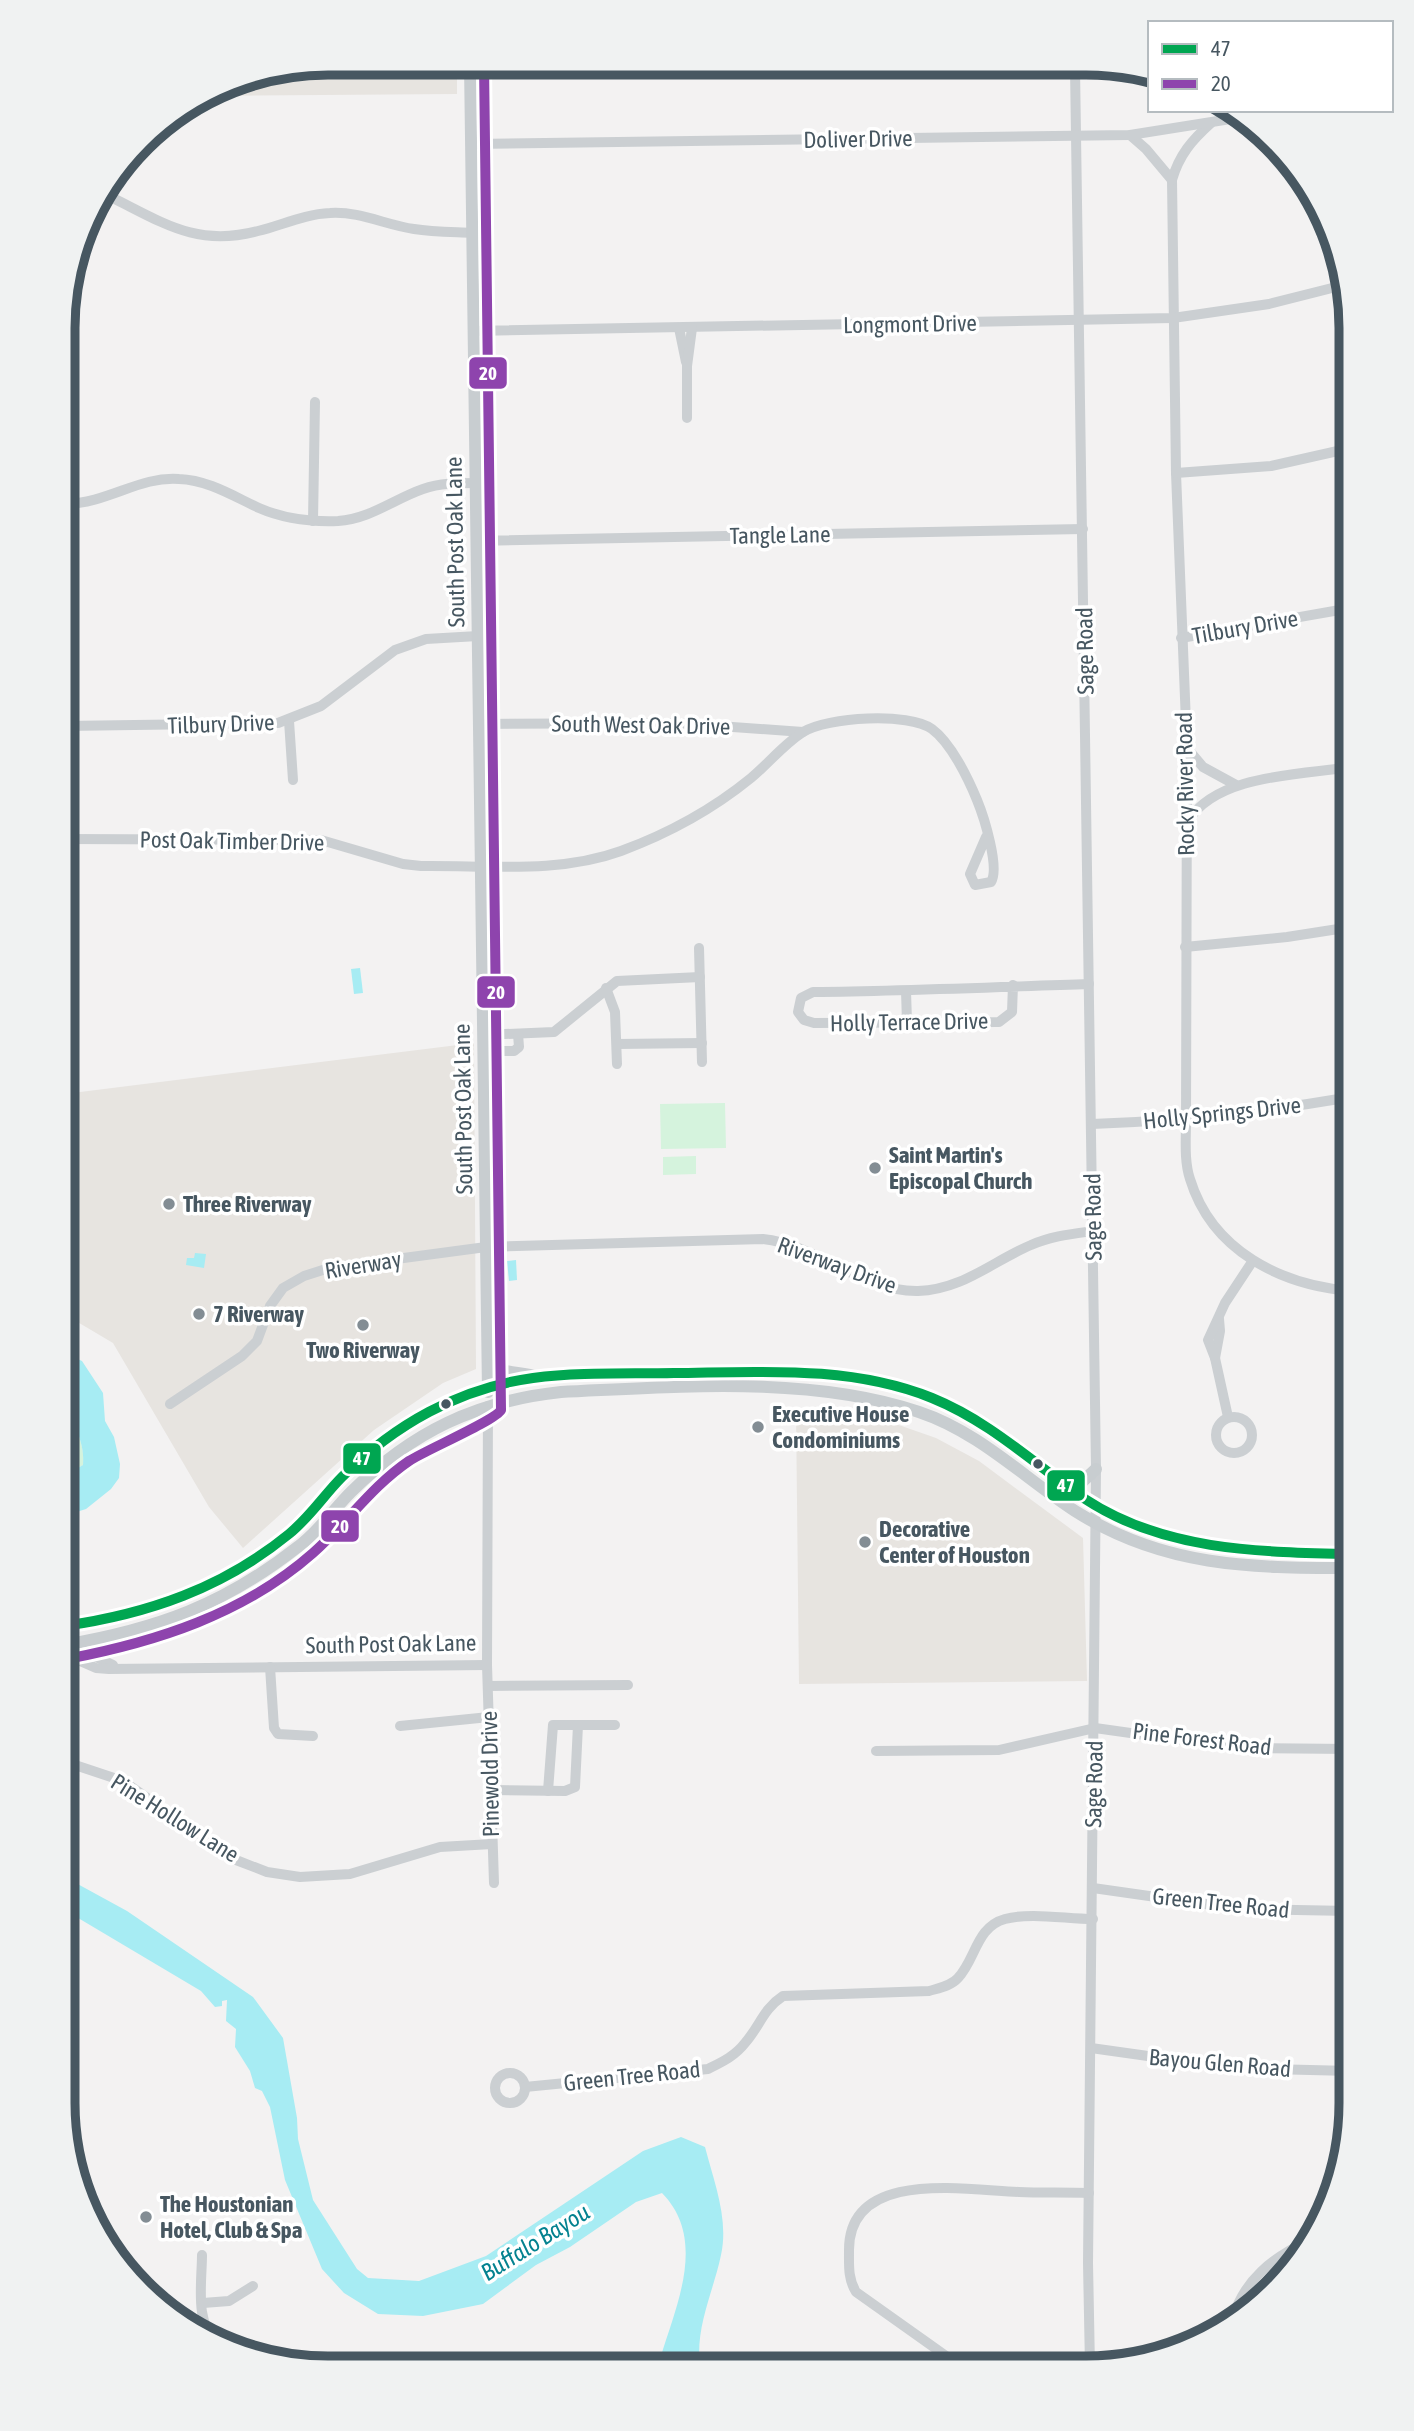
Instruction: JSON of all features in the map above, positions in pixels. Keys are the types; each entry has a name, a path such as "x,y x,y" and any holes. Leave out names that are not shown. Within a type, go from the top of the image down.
{"main road":[{"name":"South Post Oak Lane","path":"470,75 488,1406"},
{"path":"488,1365 540,1378"},
{"path":"811,1388 812,1373"},
{"path":"75,1624 133,1615 162,1607 240,1570 292,1531 385,1437 439,1405 488,1386 540,1378 812,1373 886,1383 930,1398 978,1421 1096,1506 1157,1532 1220,1550 1339,1553"},
{"path":"651,1374 652,1389"},
{"path":"75,1643 137,1630 204,1607 249,1582 302,1544 397,1451 440,1423 488,1406 546,1394 652,1389 811,1388 881,1400 922,1413 967,1433 1095,1523 1148,1546 1219,1564 1339,1568"},
{"path":"1068,1486 1082,1482 1096,1469"},
{"path":"326,1494 338,1506"},
{"path":"1219,1564 1220,1550"},
{"path":"1320,1553 1321,1568"},
{"path":"240,1570 249,1582"},
{"path":"133,1615 137,1630"}],"street":[{"name":"Sage Road","path":"1075,75 1096,1469 1090,2356"},
{"name":"Doliver Drive","path":"471,144 1129,135 1229,120"},
{"name":"Rocky River Road","path":"1211,123 1189,143 1176,164 1172,180 1176,473 1187,748 1185,947 1189,1177 1197,1198 1223,1237 1252,1262 1290,1279 1324,1289 1339,1290"},
{"path":"1129,135 1146,149 1172,180"},
{"path":"112,198 180,231 208,238 257,231 296,219 330,213 355,215 413,229 472,233"},
{"name":"Longmont Drive","path":"474,331 1173,318 1269,303 1336,287"},
{"path":"679,328 687,366"},
{"path":"687,418 687,366 692,328"},
{"path":"313,521 315,402"},
{"path":"1176,473 1271,466 1339,451"},
{"path":"75,503 103,500 145,482 180,478 213,486 285,517 313,521 342,520 368,515 421,489 445,483 476,483"},
{"name":"Tangle Lane","path":"477,541 1083,529"},
{"name":"Tilbury Drive","path":"1181,638 1339,610"},
{"name":"Tilbury Drive","path":"75,726 263,725 289,721 321,706 395,650 426,639 478,636"},
{"path":"803,732 846,720 910,721 929,727 943,740 975,795 986,837"},
{"path":"289,721 293,780"},
{"name":"South West Oak Drive","path":"479,724 677,723 803,732"},
{"name":"Post Oak Timber Drive","path":"75,839 321,840 403,864 569,864 625,850 684,822 732,792 803,732"},
{"path":"1187,748 1203,767 1236,785"},
{"path":"1187,821 1197,806 1236,785 1339,769"},
{"path":"1185,947 1339,929"},
{"path":"699,948 702,1062"},
{"path":"483,1035 554,1032 617,981 700,977"},
{"name":"Holly Terrace Drive","path":"1013,985 1012,1012 1003,1021 811,1023 801,1018 798,1008 801,998 813,992 906,991 1013,985 1089,984"},
{"path":"606,988 615,1013 617,1063"},
{"path":"906,991 907,1023"},
{"path":"483,1051 514,1051 519,1047 519,1034"},
{"path":"617,1044 702,1043"},
{"name":"Holly Springs Drive","path":"1092,1124 1186,1121 1267,1112 1339,1099"},
{"name":"Riverway Drive","path":"486,1247 763,1239 807,1250 883,1286 921,1291 972,1277 1029,1246 1055,1236 1093,1231"},
{"name":"Riverway","path":"170,1404 242,1356 257,1341 270,1306 283,1288 304,1276 329,1268 486,1247"},
{"path":"1228,1417 1215,1358 1208,1340 1224,1303 1252,1262"},
{"name":"South Post Oak Lane","path":"75,1659 96,1668 487,1665 488,1406"},
{"name":"South Post Oak Lane","path":"103,1638 95,1651 96,1657 124,1668"},
{"name":"Pinewold Drive","path":"487,1665 494,1883"},
{"path":"270,1667 274,1728 278,1734 286,1736 313,1736"},
{"path":"488,1686 628,1685"},
{"path":"400,1726 489,1717"},
{"path":"548,1791 553,1725 615,1725"},
{"path":"491,1790 571,1790 578,1782 578,1725"},
{"path":"877,1751 999,1750 1095,1728"},
{"name":"Pine Forest Road","path":"1095,1728 1237,1748 1339,1749"},
{"name":"Pine Hollow Lane","path":"75,1764 123,1781 236,1860 267,1872 300,1877 350,1874 440,1847 492,1844"},
{"name":"Green Tree Road","path":"1093,1888 1240,1909 1339,1911"},
{"name":"Green Tree Road","path":"525,2087 708,2069 728,2059 746,2043 769,2005 783,1996 929,1991 946,1986 959,1977 981,1937 990,1926 1005,1919 1093,1919"},
{"name":"Bayou Glen Road","path":"1091,2048 1233,2068 1339,2071"},
{"path":"946,2356 856,2292 850,2282 849,2238 856,2216 872,2204 898,2193 932,2186 1089,2193"},
{"path":"1238,2305 1269,2263 1291,2251"},
{"path":"202,2255 204,2323"},
{"path":"203,2303 229,2301 253,2286"}],"shaded area":[{"path":"328,75 457,75 457,94 227,96 279,80"},
{"path":"474,1043 476,1369 443,1383 374,1430 243,1548 209,1507 113,1343 75,1321 75,1093"},
{"path":"806,1409 893,1423 936,1438 979,1461 1083,1538 1087,1681 799,1684 796,1410"}],"green space":[{"path":"725,1103 726,1148 661,1149 660,1104"},
{"path":"696,1156 696,1174 663,1175 663,1157"},
{"path":"75,1427 83,1450 83,1465 75,1470"}],"water":[{"path":"360,968 363,993 354,994 351,969"},
{"path":"195,1253 206,1254 204,1268 186,1265 187,1258 194,1258"},
{"path":"516,1260 517,1280 509,1281 507,1261"},
{"path":"75,1358 82,1361 103,1393 105,1421 114,1437 120,1464 119,1478 111,1489 86,1509 75,1512 75,1470 83,1465 79,1436 75,1427"},
{"name":"Buffalo Bayou","path":"75,1883 127,1911 253,1997 283,2038 298,2139 313,2200 357,2269 368,2278 419,2281 486,2256 643,2151 681,2137 705,2147 722,2214 723,2241 702,2324 699,2356 661,2356 680,2293 686,2251 683,2230 676,2211 662,2193 636,2202 570,2247 536,2265 483,2304 423,2316 378,2314 344,2293 322,2269 285,2180 270,2107 262,2091 255,2088 250,2071 235,2047 236,2029 226,2021 227,2000 222,2001 222,2006 215,2007 201,1991 75,1916"}],"transit line":[{"name":"20","path":"75,1657 133,1644 198,1623 258,1593 313,1553 371,1493 409,1461 487,1421 501,1410 484,75"},
{"name":"47","path":"75,1624 155,1606 211,1584 238,1569 297,1527 362,1458 406,1425 429,1412 479,1390 533,1378 568,1375 804,1373 837,1375 901,1387 932,1398 974,1419 1085,1499 1115,1516 1147,1529 1213,1545 1282,1552 1339,1554"}],"place":[{"name":"Saint Martin's Episcopal Church","path":"875,1168"},
{"name":"Three Riverway","path":"169,1204"},
{"name":"7 Riverway","path":"199,1314"},
{"name":"Two Riverway","path":"363,1325"},
{"name":"Executive House Condominiums","path":"758,1427"},
{"name":"Decorative Center of Houston","path":"865,1542"},
{"name":"The Houstonian Hotel, Club & Spa","path":"146,2217"}]}
